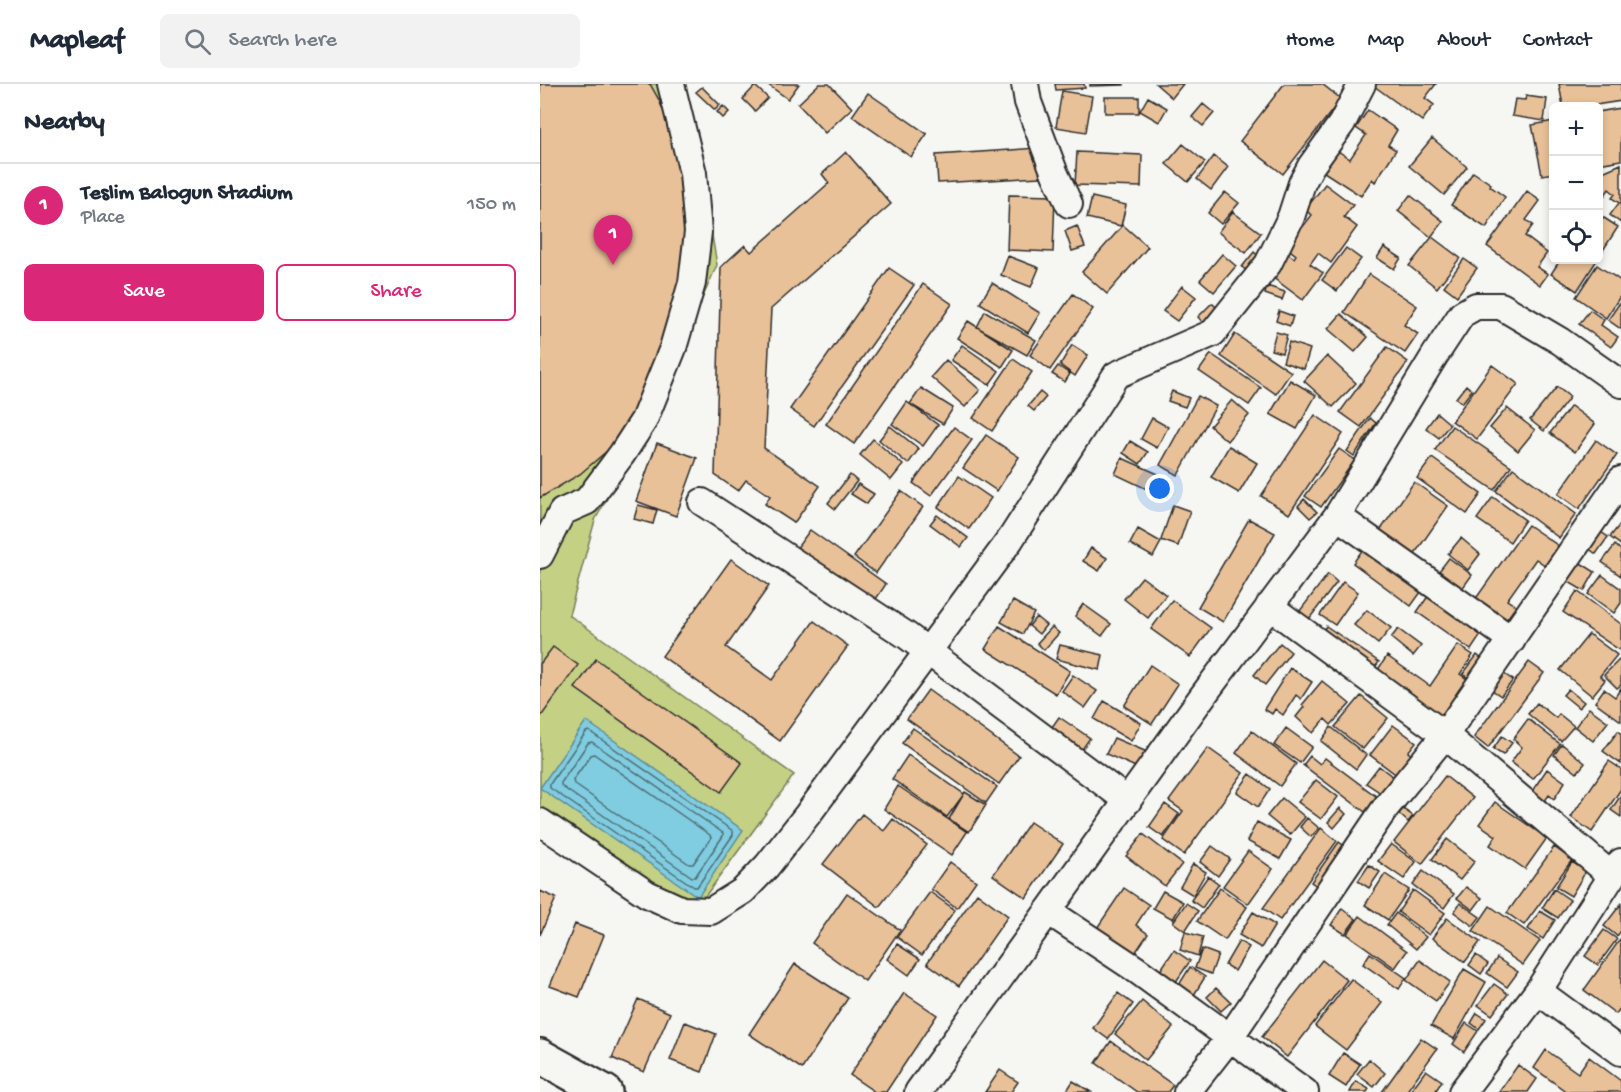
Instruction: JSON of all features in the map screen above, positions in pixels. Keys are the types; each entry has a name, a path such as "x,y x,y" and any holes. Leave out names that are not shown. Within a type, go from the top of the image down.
{"highway":[{"path":"540,1056 606,1092"},
{"path":"540,1061 578,1092"},
{"path":"540,1074 566,1092"}],"street":[{"path":"540,555 562,512 587,501 644,420 673,348 692,283 698,232 693,172 671,84"},
{"path":"1025,84 1028,102 1055,174 1069,204"},
{"path":"540,822 647,894 682,909 711,911 743,891 767,866 808,814 1010,540 1116,375 1214,333 1268,264 1291,217 1302,183 1311,166 1342,123 1362,84"},
{"path":"918,1092 1269,606 1337,516 1462,314 1476,306 1502,306 1560,341 1621,384"},
{"path":"1187,1092 1230,1037 1386,807 1445,735 1621,480"},
{"path":"702,502 927,650 1128,801"},
{"path":"1337,516 1512,640"},
{"path":"1269,606 1445,735 1616,868 1538,990 1462,1092"},
{"path":"1048,911 1134,968 1305,1092"},
{"path":"1538,990 1621,1052"}],"green space":[{"path":"540,84 671,84 693,123 717,265 640,440 595,520 569,615 794,775 695,910 540,833"}],"water":[{"path":"586,721 743,830 698,897 540,788"}],"building":[{"path":"540,84 650,84 669,125 684,199 688,237 665,360 615,444 580,474 540,498"},
{"path":"767,84 799,84 788,99"},
{"path":"819,84 829,84 852,108 825,133 798,104"},
{"path":"1055,84 1084,84 1085,88 1056,90"},
{"path":"1090,84 1124,84 1124,85 1090,86"},
{"path":"1156,84 1183,84 1172,98"},
{"path":"1284,84 1322,84 1341,99 1283,174 1240,141"},
{"path":"1376,84 1436,84 1425,98 1434,105 1422,121 1374,86"},
{"path":"1559,84 1621,84 1621,101 1603,104 1603,102 1562,102"},
{"path":"755,86 768,98 755,111 743,99"},
{"path":"702,87 720,105 715,110 696,92"},
{"path":"1062,91 1092,96 1086,132 1056,127"},
{"path":"868,93 927,134 911,157 852,116"},
{"path":"1526,96 1547,99 1544,121 1512,116 1515,99 1525,100"},
{"path":"1105,97 1139,97 1139,113 1105,113"},
{"path":"1148,97 1167,108 1159,122 1140,111"},
{"path":"1203,104 1214,113 1203,126 1192,117"},
{"path":"723,106 729,112 723,118 717,112"},
{"path":"1621,108 1621,160 1603,163 1603,111"},
{"path":"1368,110 1397,130 1388,145 1396,150 1375,182 1372,179 1361,196 1324,172 1338,151 1350,159 1366,135 1356,128"},
{"path":"1549,122 1549,174 1542,175 1532,125"},
{"path":"1432,138 1467,167 1444,195 1409,166"},
{"path":"1183,144 1205,162 1188,182 1166,164"},
{"path":"1038,148 1040,177 938,183 936,155"},
{"path":"846,152 891,204 771,309 764,448 820,486 794,523 765,504 770,496 746,480 738,491 715,475 721,267 745,245 751,252 829,183 822,174"},
{"path":"1077,152 1142,155 1141,187 1075,185"},
{"path":"1214,156 1228,167 1211,190 1197,179"},
{"path":"1621,164 1621,223 1610,215 1619,203 1612,198 1615,194 1609,189 1603,198 1603,172"},
{"path":"1473,172 1505,197 1486,228 1451,205"},
{"path":"1325,184 1353,205 1344,217 1357,227 1331,263 1318,253 1310,264 1323,273 1303,300 1268,274 1285,251 1294,258 1296,255 1281,243 1296,223 1302,228 1312,215 1305,210"},
{"path":"1527,191 1540,201 1526,220 1533,225 1525,236 1547,253 1537,267 1548,274 1540,285 1487,246"},
{"path":"1225,192 1239,203 1221,224 1208,213"},
{"path":"1009,195 1055,196 1053,252 1007,250"},
{"path":"1410,195 1443,221 1431,237 1398,211"},
{"path":"1092,197 1126,205 1121,226 1087,218"},
{"path":"1233,212 1261,233 1246,253 1218,232"},
{"path":"1603,217 1618,227 1603,250"},
{"path":"1123,225 1148,247 1107,294 1082,272"},
{"path":"1077,226 1085,247 1072,251 1065,231"},
{"path":"1432,237 1460,258 1437,288 1409,266"},
{"path":"1384,247 1401,258 1394,269 1377,258"},
{"path":"1346,248 1361,259 1337,291 1322,280"},
{"path":"1254,252 1268,264 1255,278 1242,267"},
{"path":"1222,254 1236,266 1214,292 1200,280"},
{"path":"1008,256 1039,268 1031,287 1001,275"},
{"path":"1464,259 1477,268 1457,296 1444,286"},
{"path":"1557,264 1594,264 1577,291 1551,274"},
{"path":"1597,265 1621,281 1621,295 1606,318 1576,297"},
{"path":"889,268 914,285 814,426 790,409"},
{"path":"1369,274 1417,306 1404,325 1418,334 1405,353 1344,312"},
{"path":"992,283 1040,313 1028,333 980,303"},
{"path":"923,284 952,304 854,444 826,424"},
{"path":"1182,286 1196,297 1177,321 1163,311"},
{"path":"1267,286 1285,292 1282,300 1265,294"},
{"path":"1073,294 1093,309 1050,370 1030,355"},
{"path":"1621,301 1621,329 1608,320"},
{"path":"1212,303 1220,311 1206,326 1198,317"},
{"path":"1590,310 1604,320 1601,325 1618,337 1611,347 1579,324"},
{"path":"985,311 1036,340 1027,355 977,327"},
{"path":"1279,311 1293,316 1290,326 1276,321"},
{"path":"1341,314 1368,337 1355,352 1328,329"},
{"path":"968,321 1013,350 1002,367 957,338"},
{"path":"1276,332 1287,335 1282,353 1271,350"},
{"path":"1235,334 1291,372 1276,394 1221,356"},
{"path":"1289,342 1310,349 1304,369 1283,362"},
{"path":"962,345 999,371 989,385 951,360"},
{"path":"1072,345 1088,355 1075,376 1060,365"},
{"path":"1387,347 1408,362 1361,427 1340,412"},
{"path":"1211,354 1261,388 1249,405 1199,371"},
{"path":"1327,356 1356,383 1333,407 1304,381"},
{"path":"1013,359 1032,372 992,431 973,418"},
{"path":"946,360 980,390 965,407 931,377"},
{"path":"1492,365 1518,384 1477,439 1452,421"},
{"path":"1058,366 1070,374 1065,382 1052,374"},
{"path":"1290,380 1316,395 1297,429 1270,414"},
{"path":"1466,385 1472,390 1462,403 1456,398"},
{"path":"1557,387 1570,397 1544,431 1530,420"},
{"path":"921,388 953,408 943,424 910,404"},
{"path":"1172,391 1189,398 1185,407 1168,401"},
{"path":"1040,392 1046,397 1034,411 1028,406"},
{"path":"1198,396 1216,406 1178,475 1160,465"},
{"path":"1232,400 1249,415 1227,441 1210,426"},
{"path":"907,402 938,425 923,446 892,424"},
{"path":"1571,406 1595,424 1575,452 1550,433"},
{"path":"1507,408 1535,430 1518,451 1490,428"},
{"path":"1437,413 1450,424 1439,438 1426,428"},
{"path":"1315,415 1343,434 1289,514 1261,496"},
{"path":"1152,418 1168,427 1157,448 1141,439"},
{"path":"1370,418 1376,423 1354,456 1347,451"},
{"path":"890,426 919,449 908,464 879,440"},
{"path":"1452,426 1511,466 1494,490 1435,450"},
{"path":"954,427 972,440 931,496 913,483"},
{"path":"986,435 1019,457 997,491 963,468"},
{"path":"873,439 903,465 891,480 860,455"},
{"path":"1596,440 1617,455 1579,509 1558,494"},
{"path":"1130,441 1148,452 1140,464 1123,453"},
{"path":"657,443 697,458 676,516 636,501"},
{"path":"1229,446 1257,463 1239,493 1211,477"},
{"path":"1339,449 1355,460 1321,507 1305,496"},
{"path":"1122,458 1158,474 1151,491 1115,474"},
{"path":"1432,458 1481,494 1467,514 1417,478"},
{"path":"1513,468 1576,514 1559,538 1496,491"},
{"path":"850,475 857,481 835,509 828,503"},
{"path":"959,476 991,498 969,529 938,507"},
{"path":"1414,482 1448,506 1409,562 1375,538"},
{"path":"858,484 874,494 867,504 851,494"},
{"path":"901,491 923,507 876,573 854,557"},
{"path":"1493,497 1525,520 1510,542 1477,519"},
{"path":"1304,499 1317,512 1310,518 1298,506"},
{"path":"638,505 657,510 653,524 634,519"},
{"path":"1173,505 1190,511 1178,546 1161,540"},
{"path":"937,515 968,538 961,547 930,524"},
{"path":"1249,519 1275,533 1223,622 1198,607"},
{"path":"1621,523 1621,545 1610,537"},
{"path":"1528,525 1563,549 1549,568 1536,559 1507,600 1516,606 1502,626 1472,604"},
{"path":"1138,529 1161,542 1153,557 1130,544"},
{"path":"810,530 886,584 870,608 793,553"},
{"path":"1598,530 1608,537 1596,554 1587,547"},
{"path":"1461,538 1480,554 1468,570 1448,554"},
{"path":"1366,545 1424,588 1411,606 1353,563"},
{"path":"1615,545 1621,550 1621,576 1602,562"},
{"path":"1091,548 1107,558 1099,571 1083,561"},
{"path":"1449,558 1472,575 1459,593 1436,575"},
{"path":"731,559 769,586 726,647 772,680 814,621 848,646 780,741 662,656"},
{"path":"1579,562 1595,572 1584,591 1567,581"},
{"path":"1328,574 1337,582 1306,623 1296,616"},
{"path":"1602,575 1621,589 1621,603 1614,613 1588,594"},
{"path":"1142,577 1166,595 1148,618 1124,599"},
{"path":"1343,582 1358,592 1335,625 1320,615"},
{"path":"1577,591 1621,624 1621,651 1563,612"},
{"path":"1431,592 1485,629 1471,650 1417,612"},
{"path":"1172,600 1211,628 1190,657 1151,629"},
{"path":"1013,601 1034,613 1023,634 1001,622"},
{"path":"1083,604 1111,624 1102,636 1075,616"},
{"path":"1367,610 1391,628 1378,644 1354,625"},
{"path":"1036,617 1046,625 1039,634 1029,626"},
{"path":"999,626 1070,671 1056,694 985,649"},
{"path":"1326,626 1379,662 1370,674 1318,638"},
{"path":"1052,627 1059,633 1044,650 1037,643"},
{"path":"1398,629 1421,646 1413,656 1391,638"},
{"path":"1589,634 1617,655 1600,676 1605,680 1592,696 1560,670"},
{"path":"1280,643 1291,652 1265,685 1254,675"},
{"path":"1060,645 1103,655 1100,670 1056,659"},
{"path":"1458,645 1473,655 1460,674 1467,679 1439,719 1375,674 1387,656 1430,686"},
{"path":"553,647 578,665 540,718 540,664"},
{"path":"1477,655 1488,664 1475,683 1463,674"},
{"path":"1621,658 1621,685 1617,688 1604,675"},
{"path":"596,659 742,763 721,792 575,688"},
{"path":"1529,662 1544,673 1488,748 1474,737"},
{"path":"1150,665 1178,684 1152,724 1124,706"},
{"path":"1290,668 1312,682 1301,699 1296,695 1283,715 1275,709 1272,714 1264,709"},
{"path":"1501,672 1513,680 1501,696 1489,688"},
{"path":"1073,675 1097,691 1085,708 1062,691"},
{"path":"1322,681 1350,704 1331,725 1325,719 1313,733 1296,717 1304,707 1302,705"},
{"path":"1621,688 1621,721 1595,702 1604,689 1615,697"},
{"path":"1568,689 1584,702 1579,708 1563,695"},
{"path":"928,690 1019,756 999,784 907,719"},
{"path":"1361,696 1388,718 1363,749 1335,727"},
{"path":"1104,701 1141,723 1131,741 1094,719"},
{"path":"1537,703 1556,718 1559,714 1574,726 1561,741 1528,714"},
{"path":"1589,708 1608,722 1593,741 1575,727"},
{"path":"1059,717 1090,738 1078,755 1047,734"},
{"path":"1528,719 1560,744 1533,779 1511,762 1522,747 1513,739"},
{"path":"1393,725 1416,742 1408,752 1417,759 1402,779 1370,755"},
{"path":"1331,727 1366,755 1356,769 1321,741"},
{"path":"913,728 997,787 986,803 902,743"},
{"path":"1286,728 1312,747 1300,763 1274,745"},
{"path":"1252,731 1296,764 1280,786 1236,753"},
{"path":"1618,731 1621,733 1621,764 1603,751"},
{"path":"1502,736 1512,743 1503,755 1493,749"},
{"path":"1114,738 1147,752 1140,769 1106,754"},
{"path":"1562,744 1585,763 1577,773 1554,755"},
{"path":"1208,748 1243,773 1184,855 1163,840 1183,811 1169,801"},
{"path":"908,755 964,794 947,817 892,779"},
{"path":"1310,756 1320,764 1325,758 1377,797 1365,812 1303,765"},
{"path":"1609,761 1621,769 1621,789 1592,832 1571,817"},
{"path":"1379,766 1393,777 1381,793 1366,783"},
{"path":"1547,769 1565,782 1554,799 1549,795 1544,802 1526,800"},
{"path":"1250,774 1270,789 1258,807 1237,792"},
{"path":"1445,776 1473,798 1422,864 1394,842"},
{"path":"1316,780 1338,797 1321,819 1298,802"},
{"path":"898,786 967,832 952,855 884,809"},
{"path":"965,792 986,805 969,832 949,819"},
{"path":"1621,795 1621,817 1611,810"},
{"path":"1282,798 1305,817 1290,835 1267,816"},
{"path":"1495,802 1547,838 1525,869 1490,845 1496,836 1479,824"},
{"path":"1165,804 1179,814 1163,837 1149,827"},
{"path":"1340,808 1346,814 1334,828 1328,822"},
{"path":"1403,809 1413,816 1408,822 1399,814"},
{"path":"862,814 884,831 893,819 927,845 879,907 823,864"},
{"path":"1307,818 1319,828 1311,837 1300,827"},
{"path":"1030,822 1063,844 1026,898 993,875"},
{"path":"1257,822 1291,840 1280,859 1247,841"},
{"path":"1321,828 1337,841 1280,920 1263,908"},
{"path":"1143,834 1182,864 1165,886 1126,856"},
{"path":"1447,839 1475,861 1460,880 1432,859"},
{"path":"1339,842 1350,850 1323,890 1311,882"},
{"path":"1391,844 1416,862 1404,879 1378,861"},
{"path":"1212,846 1230,859 1218,876 1200,862"},
{"path":"1554,847 1572,860 1524,925 1507,913"},
{"path":"1248,851 1273,869 1248,904 1223,886"},
{"path":"950,862 976,881 957,908 931,889"},
{"path":"1572,862 1586,871 1571,896 1556,887"},
{"path":"1193,864 1206,872 1193,895 1180,887"},
{"path":"1369,865 1380,872 1369,888 1358,881"},
{"path":"1423,871 1454,894 1444,908 1413,885"},
{"path":"1385,874 1409,890 1388,920 1365,905"},
{"path":"1208,876 1219,884 1202,908 1191,900"},
{"path":"1466,887 1482,898 1473,910 1457,898"},
{"path":"1124,888 1149,905 1136,925 1148,934 1133,956 1095,931"},
{"path":"1220,888 1247,907 1225,940 1197,921"},
{"path":"1554,889 1570,900 1558,918 1542,908"},
{"path":"1413,890 1445,913 1429,935 1398,912"},
{"path":"540,891 556,898 540,935"},
{"path":"1163,891 1183,902 1173,919 1153,908"},
{"path":"930,892 955,910 922,955 897,937"},
{"path":"847,893 900,930 865,981 812,943"},
{"path":"977,893 1008,916 959,986 927,963"},
{"path":"1186,903 1198,911 1185,931 1173,922"},
{"path":"1460,903 1480,917 1473,926 1454,912"},
{"path":"1621,904 1621,931 1617,936 1604,926"},
{"path":"1490,906 1540,941 1523,965 1473,931"},
{"path":"1342,908 1356,919 1345,934 1331,925"},
{"path":"1540,911 1555,920 1543,939 1528,929"},
{"path":"1253,912 1275,925 1261,948 1239,935"},
{"path":"1396,913 1426,937 1416,949 1387,925"},
{"path":"1360,916 1407,951 1395,968 1347,934"},
{"path":"1447,918 1480,942 1465,962 1432,938"},
{"path":"575,924 604,935 579,997 550,986"},
{"path":"1604,930 1617,939 1598,965 1585,956"},
{"path":"1185,932 1203,937 1198,956 1180,950"},
{"path":"1621,938 1621,1007 1616,1014 1584,990"},
{"path":"1239,941 1249,947 1235,971 1225,965"},
{"path":"897,944 920,959 909,975 887,959"},
{"path":"1202,949 1218,955 1211,974 1195,968"},
{"path":"1174,950 1190,961 1171,989 1155,978"},
{"path":"1370,953 1406,978 1399,989 1363,964"},
{"path":"1476,955 1488,964 1481,974 1469,965"},
{"path":"1497,958 1518,972 1507,987 1487,973"},
{"path":"1322,960 1347,980 1287,1057 1262,1037"},
{"path":"1420,960 1450,982 1436,1001 1406,980"},
{"path":"795,964 848,998 802,1069 749,1034"},
{"path":"1190,967 1205,977 1189,1003 1174,993"},
{"path":"1464,969 1486,982 1454,1039 1431,1026"},
{"path":"1351,979 1382,1003 1346,1050 1315,1026"},
{"path":"1494,984 1508,994 1492,1015 1478,1005"},
{"path":"1216,988 1231,1002 1221,1011 1207,997"},
{"path":"904,993 937,1015 886,1092 875,1092 850,1075"},
{"path":"1118,993 1133,1004 1108,1039 1093,1028"},
{"path":"638,999 670,1013 644,1072 612,1058"},
{"path":"1142,1001 1173,1027 1146,1060 1115,1034"},
{"path":"1477,1013 1486,1019 1479,1029 1471,1023"},
{"path":"685,1022 716,1034 702,1072 670,1060"},
{"path":"1466,1023 1478,1031 1464,1052 1453,1044"},
{"path":"1421,1038 1437,1049 1406,1092 1382,1092"},
{"path":"1111,1041 1173,1085 1168,1092 1137,1092 1096,1063"},
{"path":"1546,1050 1578,1073 1589,1057 1621,1081 1621,1092 1567,1092 1534,1068"},
{"path":"1343,1053 1360,1064 1346,1087 1329,1076"},
{"path":"1369,1059 1385,1073 1374,1087 1357,1074"},
{"path":"1518,1065 1537,1079 1528,1092 1499,1092"},
{"path":"1000,1070 1018,1082 1011,1092 985,1092"},
{"path":"1426,1070 1442,1081 1435,1092 1416,1092 1412,1089"},
{"path":"1073,1081 1091,1092 1066,1092"},
{"path":"1356,1081 1369,1089 1367,1092 1350,1092"}],"place":[{"name":"Teslim Balogun Stadium","path":"613,265"}]}
